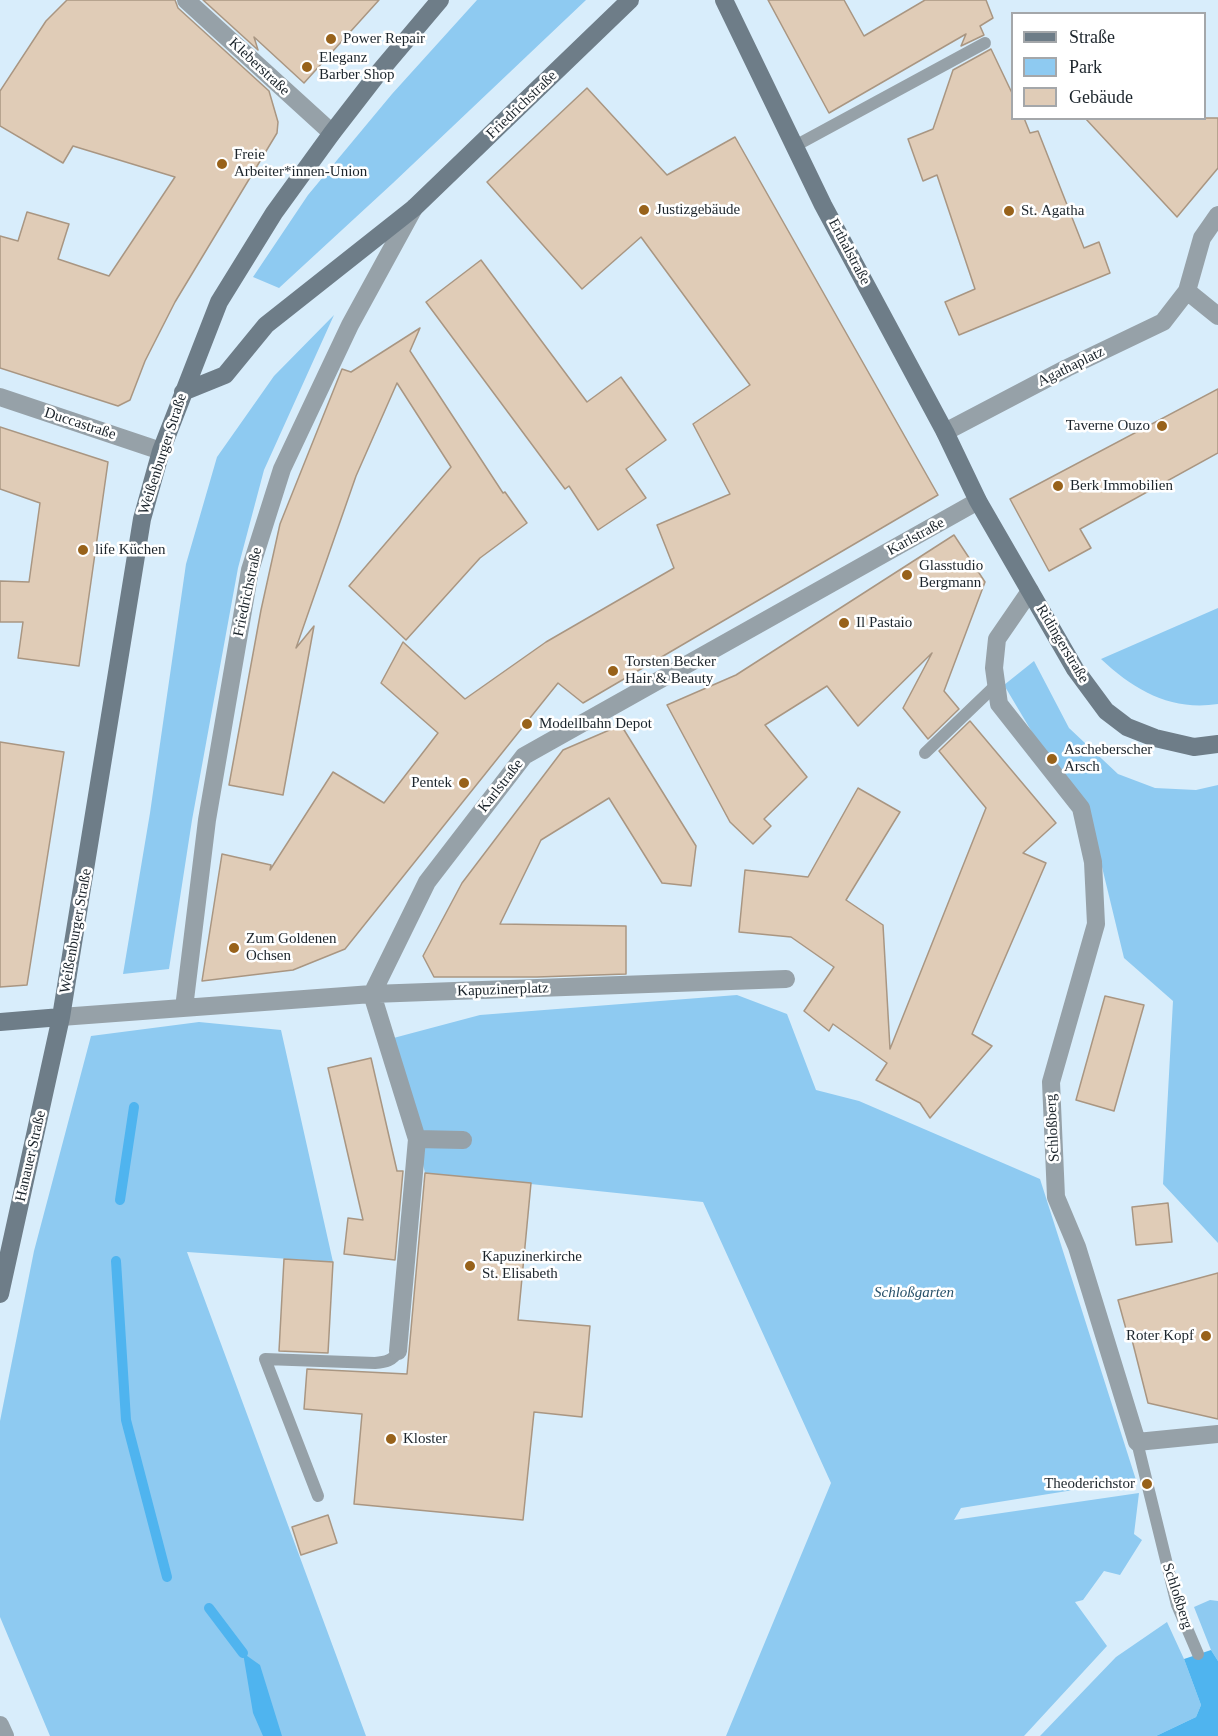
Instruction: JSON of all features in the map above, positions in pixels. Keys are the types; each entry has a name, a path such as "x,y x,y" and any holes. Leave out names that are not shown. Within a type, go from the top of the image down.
{"main road":[{"name":"Weißenburger Straße","path":"61,1017 142,519 161,451 219,302 274,213 380,71 440,0"},
{"name":"Friedrichstraße","path":"183,392 225,375 266,325 414,208 630,0"},
{"name":"Erthalstraße","path":"724,0 823,205 945,432 978,501"},
{"name":"Ridingerstraße","path":"978,501 1075,669 1106,711 1127,727 1155,738 1194,747 1218,744"},
{"path":"0,1022 61,1017"},
{"name":"Hanauer Straße","path":"0,1294 4,1262 61,1017"}],"street":[{"name":"Kleberstraße","path":"186,0 332,133"},
{"name":"Friedrichstraße","path":"184,1008 207,820 250,570 282,470 350,325 414,208"},
{"path":"1218,216 1202,238 1187,291 1218,316"},
{"name":"Agathaplatz","path":"945,432 1067,368 1163,322 1187,291"},
{"name":"Duccastraße","path":"0,397 161,451"},
{"name":"Karlstraße","path":"372,994 427,882 524,756 978,501"},
{"name":"Schloßberg","path":"1030,591 997,639 994,668 999,704 1081,808 1093,862 1096,924 1051,1082 1056,1197 1077,1247 1137,1442"},
{"name":"Kapuzinerplatz","path":"372,994 786,980"},
{"path":"61,1017 372,994 417,1139 398,1351"},
{"path":"417,1139 463,1140"},
{"path":"1137,1442 1218,1434"},
{"path":"0,1725 5,1736"}],"lane":[{"path":"795,146 985,43"},
{"path":"925,753 996,685"},
{"path":"318,1496 265,1359 375,1363 387,1362 398,1351"},
{"name":"Schloßberg","path":"1137,1442 1177,1605 1198,1654"}],"green space":[{"path":"477,0 586,0 279,288 253,277 308,195 392,94"},
{"path":"334,315 264,470 238,568 192,820 169,969 123,974 150,813 186,564 217,457 274,376"},
{"path":"1218,608 1218,704 1185,704 1155,696 1127,681 1101,659"},
{"path":"1034,661 1069,728 1118,774 1155,788 1196,790 1218,785 1218,1243 1163,1184 1173,1001 1124,958 1095,838 1004,685"},
{"name":"Schloßgarten","path":"737,995 787,1014 816,1090 859,1101 1040,1179 1136,1480 961,1508 954,1520 1139,1493 1134,1534 1142,1540 1120,1575 1104,1571 1083,1600 1075,1602 1107,1646 1024,1736 726,1736 831,1483 703,1202 425,1173 417,1139 386,1040 480,1015"},
{"path":"199,1022 281,1030 333,1262 187,1252 366,1736 50,1736 0,1617 0,1421 34,1251 91,1036"},
{"path":"1210,1600 1218,1601 1218,1661 1211,1650 1194,1607"},
{"path":"1167,1622 1201,1705 1196,1717 1156,1736 1040,1736 1116,1657"}],"shaded area":[{"path":"1211,1650 1218,1661 1218,1736 1156,1736 1196,1717 1201,1705 1184,1659"},
{"path":"243,1653 260,1665 282,1736 263,1736 253,1713"}],"building":[{"path":"67,0 175,0 178,8 269,91 278,122 277,133 175,302 145,361 130,400 118,406 0,368 0,236 18,241 27,212 69,224 58,259 109,276 175,177 73,146 63,163 0,126 0,91 46,21"},
{"path":"203,0 379,0 304,83 254,37 258,50"},
{"path":"768,0 844,0 864,36 925,0 986,0 993,18 980,26 984,35 961,46 966,34 829,113"},
{"name":"St. Agatha","path":"991,49 1011,91 1011,120 1025,120 1030,133 1038,131 1084,248 1099,242 1110,273 959,335 945,302 975,289 937,175 923,181 908,139 933,129 953,70"},
{"path":"587,88 667,175 735,137 938,495 583,703 558,683 345,949 293,970 202,981 222,854 271,865 270,870 333,772 384,803 438,733 381,683 403,642 465,699 546,642 674,568 657,525 730,494 693,424 750,385 641,237 582,289 487,182"},
{"path":"1206,118 1218,118 1218,168 1177,217 1087,120 1206,120"},
{"path":"481,260 587,402 621,377 666,440 626,469 646,498 598,530 569,486 565,489 426,302"},
{"path":"420,328 410,351 503,493 505,492 527,523 480,558 406,640 349,586 451,467 397,383 356,476 296,648 314,626 283,795 229,785 261,610 280,524 342,369 351,372"},
{"path":"1218,389 1218,453 1080,529 1091,548 1049,571 1010,499"},
{"path":"0,427 108,462 79,666 18,658 23,622 0,622 0,581 29,582 40,503 0,489"},
{"path":"954,535 985,582 944,691 959,709 928,739 903,708 932,653 858,726 827,686 765,725 807,777 764,819 771,826 753,844 730,822 667,705 736,675"},
{"path":"970,721 1056,823 1023,853 1046,863 972,1034 992,1046 930,1118 920,1103 876,1080 887,1063 833,1024 829,1031 804,1011 834,967 791,937 739,932 745,870 808,877 858,788 900,812 846,900 883,925 890,1049 986,808 939,751"},
{"path":"621,725 696,846 691,886 662,883 609,798 541,840 500,924 626,926 626,974 434,977 423,956 462,883 563,750"},
{"path":"0,742 64,752 27,985 0,987"},
{"path":"1105,996 1144,1005 1114,1111 1076,1100"},
{"path":"371,1058 397,1171 403,1171 395,1260 344,1254 348,1218 363,1220 328,1068"},
{"path":"425,1173 531,1183 518,1320 590,1326 582,1417 534,1412 523,1520 354,1504 362,1414 304,1409 307,1369 407,1374"},
{"path":"1168,1203 1172,1242 1136,1245 1132,1207"},
{"path":"284,1259 333,1262 328,1353 279,1351"},
{"name":"Roter Kopf","path":"1218,1273 1218,1419 1148,1403 1129,1328 1126,1329 1118,1300"},
{"path":"328,1515 337,1543 301,1555 292,1527"}],"waterway":[{"path":"120,1200 134,1107"},
{"path":"116,1261 126,1420 167,1577"},
{"path":"209,1608 243,1653"}],"place":[{"name":"Power Repair","path":"331,39"},
{"name":"Eleganz Barber Shop","path":"307,67"},
{"name":"Freie Arbeiter*innen-Union","path":"222,164"},
{"name":"Justizgebäude","path":"644,210"},
{"name":"St. Agatha","path":"1009,211"},
{"name":"Taverne Ouzo","path":"1162,426"},
{"name":"Berk Immobilien","path":"1058,486"},
{"name":"life Küchen","path":"83,550"},
{"name":"Glasstudio Bergmann","path":"907,575"},
{"name":"Il Pastaio","path":"844,623"},
{"name":"Torsten Becker Hair & Beauty","path":"613,671"},
{"name":"Modellbahn Depot","path":"527,724"},
{"name":"Ascheberscher Arsch","path":"1052,759"},
{"name":"Pentek","path":"464,783"},
{"name":"Zum Goldenen Ochsen","path":"234,948"},
{"name":"Kapuzinerkirche St. Elisabeth","path":"470,1266"},
{"name":"Roter Kopf","path":"1206,1336"},
{"name":"Kloster","path":"391,1439"},
{"name":"Theoderichstor","path":"1147,1484"}]}
